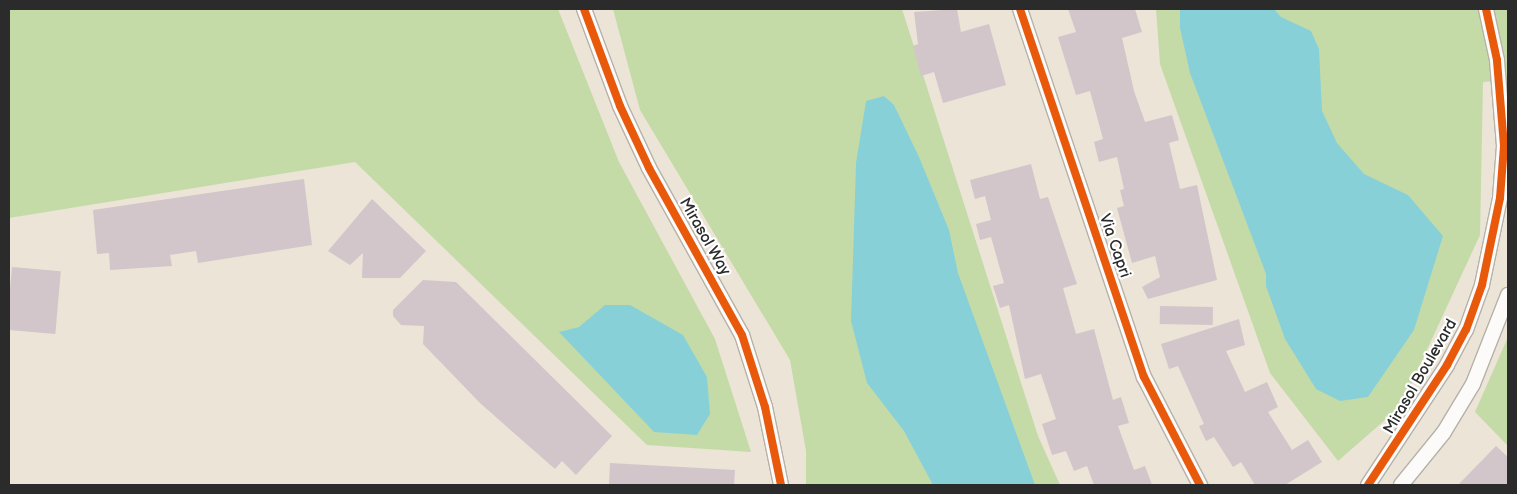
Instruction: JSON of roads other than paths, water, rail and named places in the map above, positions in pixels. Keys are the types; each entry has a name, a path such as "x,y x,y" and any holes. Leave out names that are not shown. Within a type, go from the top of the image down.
{"street":[{"name":"Mirasol Way","path":"584,9 620,106 649,168 742,335 765,407 781,485"},
{"name":"Via Capri","path":"1020,9 1144,377 1200,485"},
{"name":"Mirasol Boulevard","path":"1368,485 1418,415 1466,330 1482,285 1505,199 1502,103 1486,9"},
{"path":"1401,485 1444,432 1472,384 1508,295"}],"water":[{"path":"1180,9 1274,9 1281,17 1311,31 1319,49 1322,111 1337,143 1364,174 1408,195 1443,236 1414,330 1368,397 1340,401 1316,389 1285,339 1266,286 1266,274 1190,73 1180,28"},
{"path":"884,96 894,105 919,157 949,230 958,273 1035,485 933,485 904,431 867,383 851,321 856,163 866,101"},
{"path":"605,305 630,305 683,335 707,377 710,414 697,435 654,432 559,332 579,327"}]}
